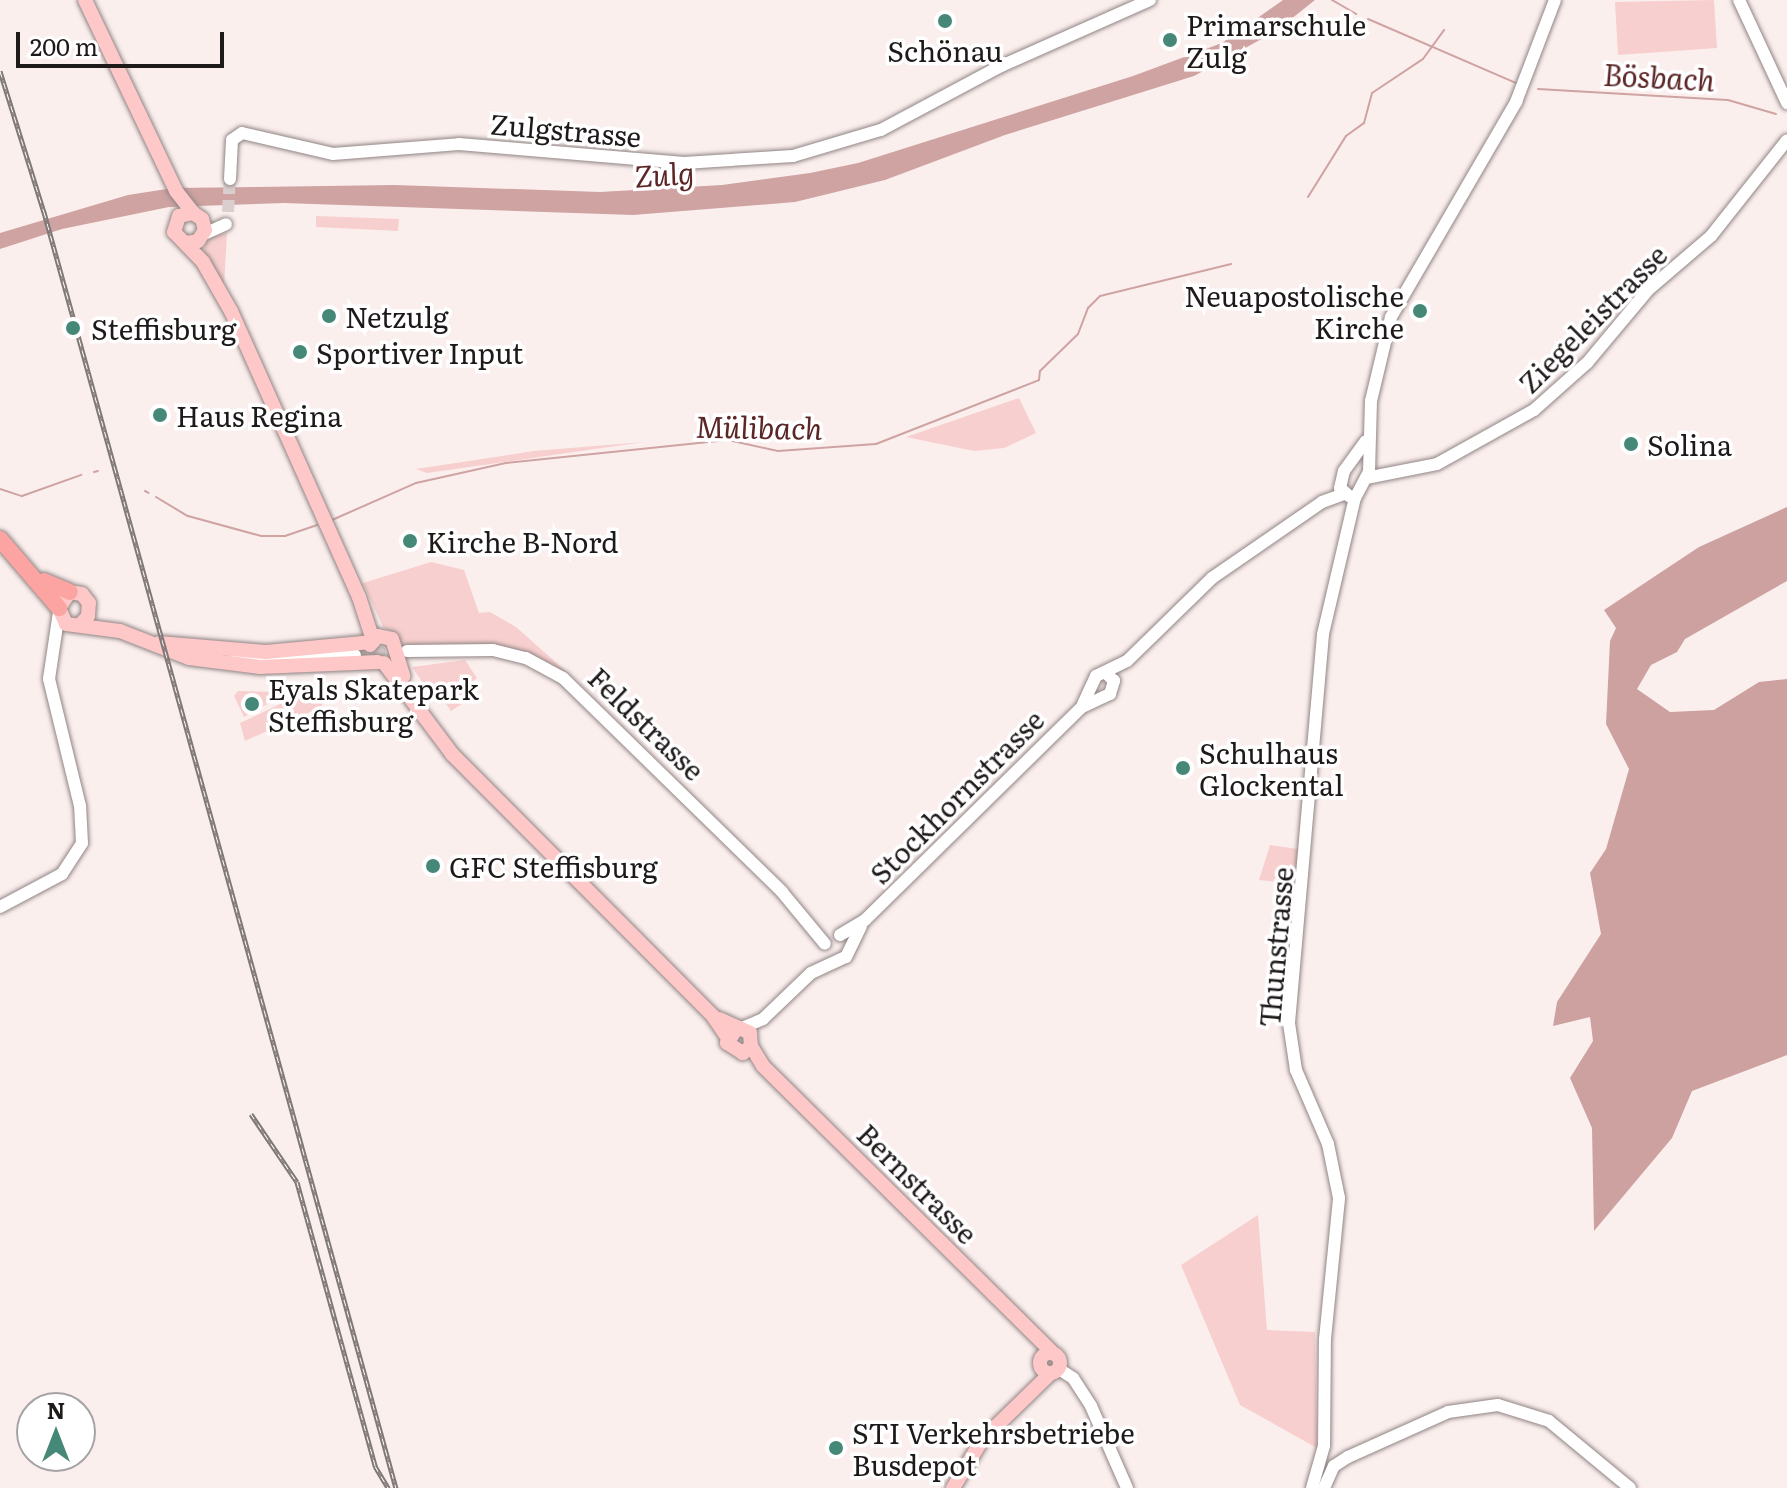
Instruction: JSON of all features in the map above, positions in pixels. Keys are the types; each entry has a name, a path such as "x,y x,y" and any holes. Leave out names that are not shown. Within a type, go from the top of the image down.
{"highway":[{"path":"0,539 39,579 59,610"},
{"path":"39,579 70,592"}],"main road":[{"path":"85,0 191,223 203,262 231,311 359,597 376,639 371,655 391,658 464,761 713,1016 742,1039"},
{"name":"Zulgstrasse","path":"230,179 236,136 333,154 480,144 684,163 767,160 819,151 881,130 994,70 1150,0"},
{"path":"1110,677 1096,676 1096,691 1110,694 1110,677 1212,578 1322,502 1347,492 1365,466 1373,388 1395,308 1481,168 1555,0"},
{"path":"1739,0 1787,103"},
{"name":"Ziegeleistrasse","path":"1365,466 1392,473 1422,469 1471,449 1514,424 1567,382 1648,290 1711,236 1787,140"},
{"path":"191,223 227,218"},
{"path":"1347,492 1347,463 1365,466"},
{"name":"Thunstrasse","path":"1312,1488 1320,1468 1339,1198 1329,1148 1296,1070 1289,1020 1308,844 1320,655 1349,521 1347,492"},
{"path":"0,907 62,874 82,843 80,806 50,690 59,610 70,592 82,594 89,605 120,631"},
{"path":"54,647 77,625 89,605"},
{"path":"59,610 64,622 120,631 189,658 235,666 391,658"},
{"path":"150,643 274,652 376,639 395,643 391,658 411,700 452,754 464,761"},
{"path":"150,643 245,659 355,655"},
{"name":"Feldstrasse","path":"391,658 493,650 555,673 832,945 850,945"},
{"name":"Stockhornstrasse","path":"742,1039 811,973 832,945 865,920 1096,691"},
{"name":"Stockhornstrasse","path":"832,945 846,957 865,920"},
{"name":"Bernstrasse","path":"742,1039 763,1066 1036,1337 1049,1364 1073,1378 1091,1406 1127,1488"},
{"path":"953,1488 982,1440 1032,1387 1049,1364"},
{"path":"1324,1488 1332,1469 1348,1457 1440,1415 1498,1405 1549,1421 1630,1488"},
{"path":"1305,1488 1320,1468"}],"shaded area":[{"path":"1283,0 1315,0 1276,31 1194,76 1005,135 885,180 795,202 633,215 284,203 169,207 62,229 0,249 0,233 128,195 173,188 395,185 600,192 722,185 810,173 858,163 1133,76 1222,43"},
{"path":"1714,0 1717,48 1618,55 1615,2"},
{"path":"316,216 399,219 398,231 316,227"},
{"path":"227,233 224,287 204,251 207,238"},
{"path":"1019,398 1036,433 1004,448 974,451 906,437"},
{"path":"644,442 427,473 416,469 534,451"},
{"path":"1787,507 1787,581 1685,639 1677,652 1651,665 1637,689 1670,712 1714,710 1759,682 1787,679 1787,1055 1692,1091 1672,1138 1594,1231 1592,1128 1570,1078 1593,1041 1590,1017 1553,1026 1557,1002 1601,934 1590,873 1606,849 1629,769 1606,724 1610,641 1616,628 1604,610 1699,547"},
{"path":"431,562 464,570 479,613 490,612 516,627 569,674 492,645 403,647 395,633 383,627 363,583"},
{"path":"465,660 477,678 470,683 476,695 451,711 442,698 433,698 412,667"},
{"path":"314,688 325,689 331,696 319,708 245,741 240,723"},
{"name":"Eyals Skatepark Steffisburg","path":"238,691 280,692 282,696 244,717 234,696"},
{"path":"1270,845 1298,849 1298,884 1259,880"},
{"path":"1258,1215 1267,1330 1315,1332 1317,1448 1240,1405 1181,1265"}],"waterway":[{"name":"Bösbach","path":"1332,0 1356,14"},
{"name":"Bösbach","path":"1368,19 1516,83"},
{"name":"Mülibach","path":"1308,197 1346,136 1364,123 1372,93 1423,59 1444,30"},
{"name":"Bösbach","path":"1538,89 1728,100 1776,114"},
{"name":"Mülibach","path":"332,520 416,483 506,463 728,440 778,451 876,444 1039,380 1040,371 1078,334 1088,308 1100,296 1231,264"},
{"name":"Mülibach","path":"94,472 98,471"},
{"name":"Mülibach","path":"0,489 22,496 81,475"},
{"name":"Mülibach","path":"145,491 149,493"},
{"name":"Mülibach","path":"156,497 188,516 261,536 285,536 317,525"}],"tunnel":[{"path":"228,212 230,179"},
{"path":"355,655 404,651"}],"railway":[{"path":"0,71 44,212 396,1488"},
{"path":"251,1114 297,1182 375,1466 388,1488"}],"place":[{"name":"Schönau","path":"945,21"},
{"name":"Primarschule Zulg","path":"1170,40"},
{"name":"Neuapostolische Kirche","path":"1420,311"},
{"name":"Netzulg","path":"329,316"},
{"name":"Steffisburg","path":"73,328"},
{"name":"Sportiver Input","path":"300,352"},
{"name":"Haus Regina","path":"160,415"},
{"name":"Solina","path":"1631,444"},
{"name":"Kirche B-Nord","path":"410,541"},
{"name":"Eyals Skatepark Steffisburg","path":"252,704"},
{"name":"Schulhaus Glockental","path":"1183,768"},
{"name":"GFC Steffisburg","path":"433,866"},
{"name":"STI Verkehrsbetriebe Busdepot","path":"836,1448"}],"water label":[{"name":"Zulg","path":"664,173"}]}
